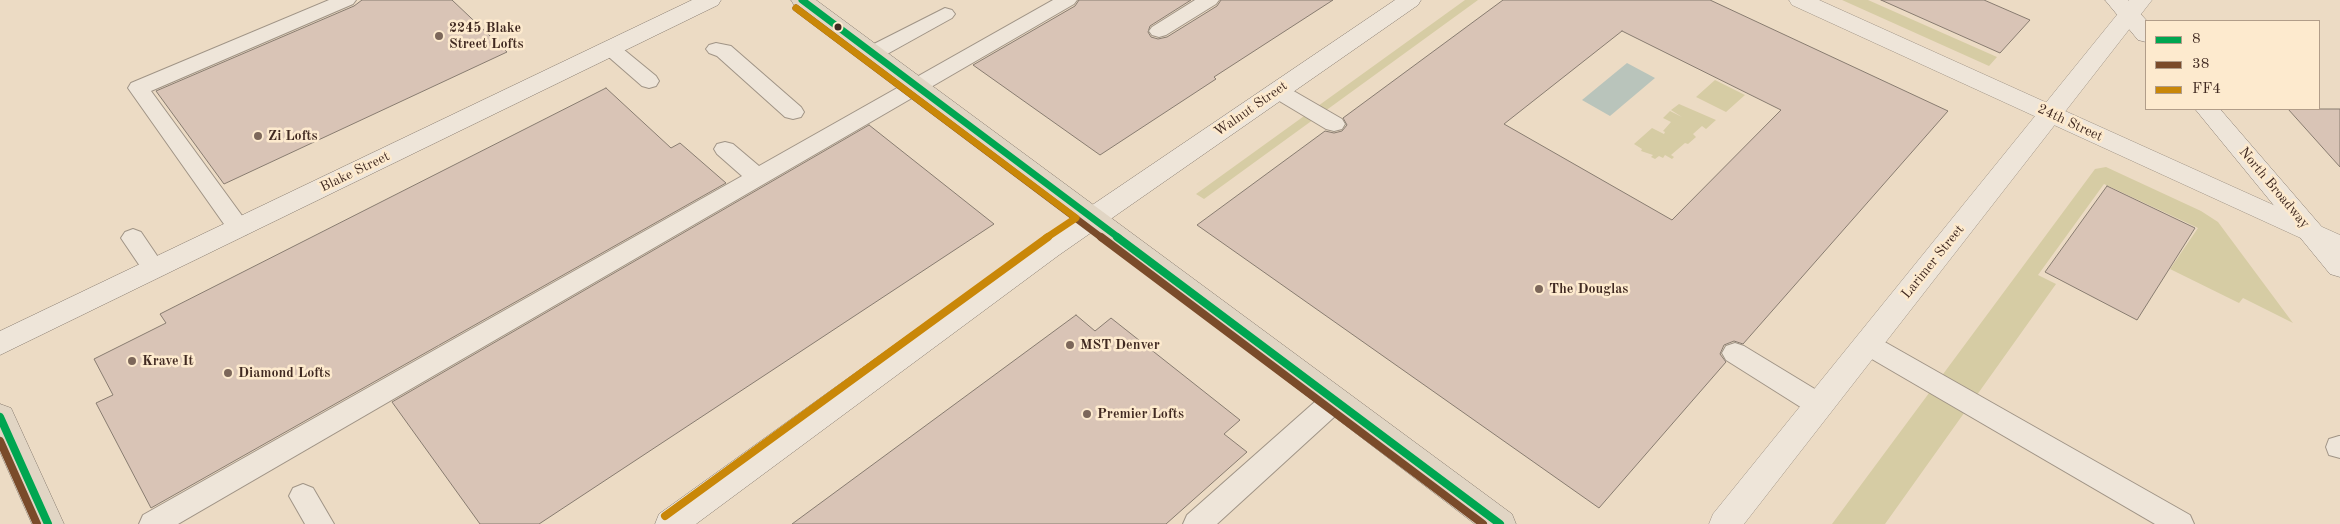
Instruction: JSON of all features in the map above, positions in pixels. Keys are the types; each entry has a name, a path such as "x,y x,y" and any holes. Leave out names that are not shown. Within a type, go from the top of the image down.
{"main road":[{"name":"Blake Street","path":"0,344 710,0"},
{"path":"802,0 1500,524"},
{"name":"Walnut Street","path":"671,524 1041,254 1410,0"},
{"name":"24th Street","path":"1800,0 2340,246"},
{"name":"Larimer Street","path":"1725,524 2133,13"},
{"name":"North Broadway","path":"2209,110 2340,267"},
{"path":"0,417 46,523"}],"lane":[{"path":"239,228 138,88 346,0"},
{"path":"153,524 1067,0"},
{"path":"1159,32 1209,0"},
{"path":"873,53 945,14"},
{"path":"610,48 649,81"},
{"path":"716,49 724,50 793,112"},
{"path":"1278,91 1334,124"},
{"path":"725,149 757,177"},
{"path":"133,238 154,270"},
{"path":"1868,344 2180,524"},
{"path":"1735,352 1820,405"},
{"path":"1197,524 1335,400"},
{"path":"302,496 320,524"}],"shaded area":[{"path":"1465,0 1478,0 1204,199 1196,194"},
{"path":"1842,0 1868,0 1997,57 1989,66"},
{"path":"1627,63 1655,78 1610,116 1582,100"},
{"path":"1715,80 1745,95 1726,112 1696,97"},
{"path":"1679,104 1716,120 1706,129 1702,126 1693,134 1696,137 1688,144 1685,143 1671,155 1674,157 1672,159 1665,155 1663,158 1659,156 1655,159 1651,157 1653,155 1641,151 1642,149 1634,144 1652,128 1664,134 1665,132 1663,131 1671,122 1663,118 1670,111 1682,117 1671,110"},
{"path":"2106,167 2201,211 2218,222 2293,323 2243,298 2239,303 2170,269 2198,228 2104,184 2038,275 2056,284 1885,524 1832,524 2095,169"}],"building":[{"name":"Zi Lofts","path":"362,0 452,0 507,52 224,184 156,91 354,6"},
{"path":"1079,0 1191,0 1150,26 1148,32 1151,37 1158,39 1167,37 1217,6 1221,0 1333,0 1214,77 1216,79 1100,155 973,65 1075,6"},
{"name":"The Douglas","path":"1503,0 1710,0 1948,111 1743,344 1734,341 1724,345 1720,354 1726,362 1599,508 1197,225 1325,131 1334,133 1342,131 1347,125 1343,118","holes":["1622,31 1781,110 1672,220 1504,124"]},
{"path":"1881,0 1984,0 2030,20 2000,53"},
{"path":"606,88 671,148 680,143 726,183 151,508 96,403 113,395 94,359 166,323 160,314"},
{"path":"2340,109 2340,167 2289,110"},
{"path":"869,125 994,224 539,524 480,524 392,402"},
{"path":"2107,186 2195,228 2137,320 2045,272"},
{"name":"Premier Lofts","path":"1076,315 1095,331 1111,318 1240,420 1224,434 1247,452 1166,524 792,524"}],"transit line":[{"name":"8","path":"802,0 1500,524"},
{"name":"38","path":"796,8 1483,524"},
{"name":"FF4","path":"665,516 1043,240 1076,218 796,8"},
{"name":"8","path":"0,417 48,524"},
{"name":"38","path":"0,441 37,524"}],"place":[{"name":"2245 Blake Street Lofts","path":"439,36"},
{"name":"Zi Lofts","path":"258,136"},
{"name":"The Douglas","path":"1539,289"},
{"name":"MST Denver","path":"1070,345"},
{"name":"Krave It","path":"132,361"},
{"name":"Diamond Lofts","path":"228,373"},
{"name":"Premier Lofts","path":"1087,414"}]}
